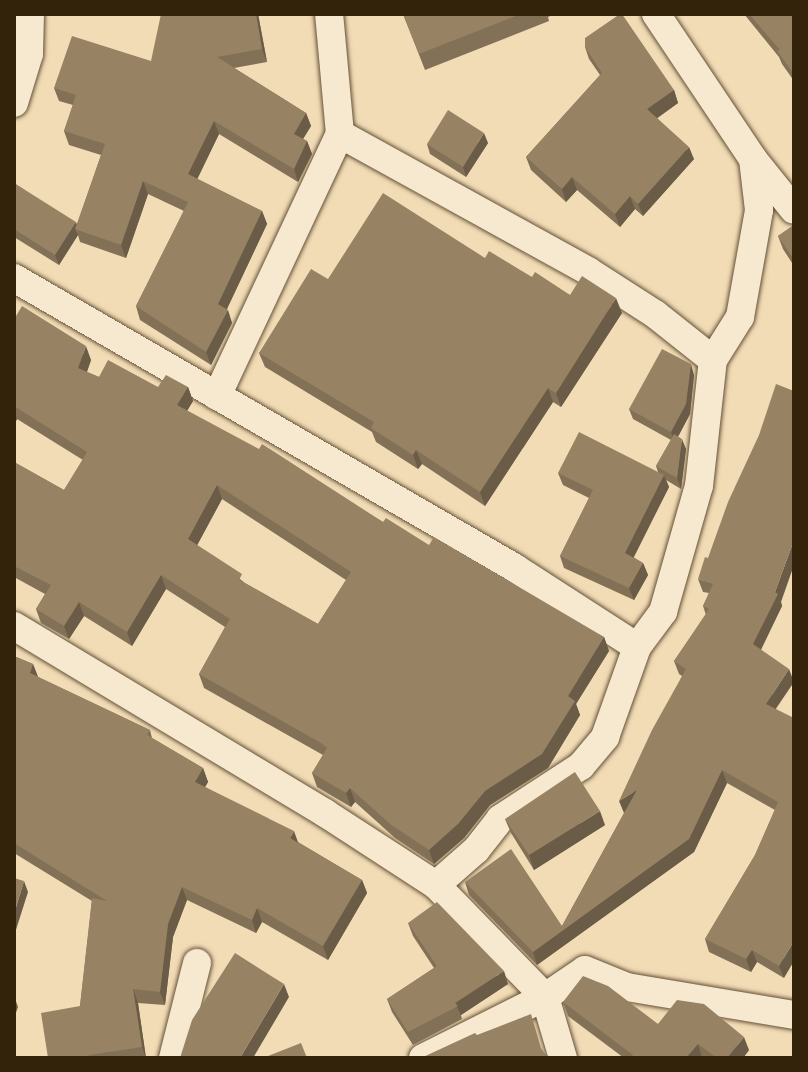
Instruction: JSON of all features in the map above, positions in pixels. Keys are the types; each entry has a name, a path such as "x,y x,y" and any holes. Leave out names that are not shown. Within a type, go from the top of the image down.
{"street":[{"path":"14,103 29,54 30,14"},
{"path":"217,396 340,134 329,14"},
{"path":"656,14 753,159 794,210"},
{"path":"340,134 588,271 655,314 713,360"},
{"path":"436,885 476,850 500,819 581,766 605,737 637,647 663,612 699,486 713,360 740,317 759,210 753,159"},
{"path":"14,278 515,568 637,647"},
{"path":"14,626 325,813 436,885 461,906 545,997 563,1058"},
{"path":"173,1058 197,963"},
{"path":"423,1058 545,997 585,970 627,987 794,1015"}],"building":[{"path":"161,14 256,14 262,49 217,57 306,113 294,134 307,141 294,169 214,121 188,174 262,211 218,304 228,310 206,352 136,306 188,202 143,181 121,245 75,229 105,144 64,131 76,95 54,88 72,36 151,61"},
{"path":"403,14 521,14 419,54"},
{"path":"620,14 674,90 647,109 689,147 638,204 630,196 615,214 572,177 562,189 526,157 602,73 585,47 585,38"},
{"path":"749,14 794,14 794,74 777,51 780,50"},
{"path":"448,110 484,133 463,167 427,144"},
{"path":"14,183 76,222 55,255 14,229"},
{"path":"383,193 485,258 489,251 532,277 535,272 570,295 582,276 616,298 556,393 548,388 480,492 416,450 413,455 371,428 374,422 259,353 311,269 328,279"},
{"path":"794,225 794,260 778,236"},
{"path":"22,306 86,346 78,368 99,377 108,360 158,387 166,375 188,387 177,405 259,449 262,444 383,522 386,518 429,545 434,537 604,637 568,696 575,701 542,754 485,791 458,824 429,850 390,824 350,788 346,793 312,773 327,748 321,743 199,674 230,619 161,575 127,632 79,602 64,626 36,609 51,585 14,566 14,462 64,490 87,452 14,406 16,316","holes":["217,485 351,572 318,624 239,580 242,574 188,539"]},
{"path":"662,349 691,364 686,404 671,432 629,409"},
{"path":"776,384 794,391 794,540 775,592 778,594 753,644 789,669 766,704 794,718 794,941 779,966 752,950 746,959 705,939 755,855 778,802 722,770 689,839 533,952 465,882 511,849 562,926 637,790 619,801 652,730 686,669 674,661 709,609 703,606 713,584 698,579 728,502 759,435"},
{"path":"579,432 664,475 625,553 643,563 629,588 560,556 593,490 558,473"},
{"path":"674,434 682,439 677,478 656,466"},
{"path":"14,656 33,664 30,673 150,730 147,735 203,768 195,782 294,831 290,838 362,880 323,946 257,908 252,920 182,887 168,924 160,992 133,989 142,1047 89,1055 88,1058 48,1058 41,1013 80,1006 92,898 107,901 14,843"},
{"path":"575,772 600,811 529,855 505,819"},
{"path":"14,878 24,881 14,914"},
{"path":"437,902 504,971 455,1003 458,1006 408,1032 387,999 437,966 408,923"},
{"path":"235,953 284,984 240,1058 180,1058 192,1020"},
{"path":"583,976 608,986 658,1024 677,1000 704,1004 744,1037 727,1058 717,1058 698,1044 686,1058 630,1058 633,1055 563,1002"},
{"path":"531,1014 541,1048 546,1055 554,1058 421,1058 475,1033 477,1035"},
{"path":"301,1043 307,1058 263,1058"}]}
